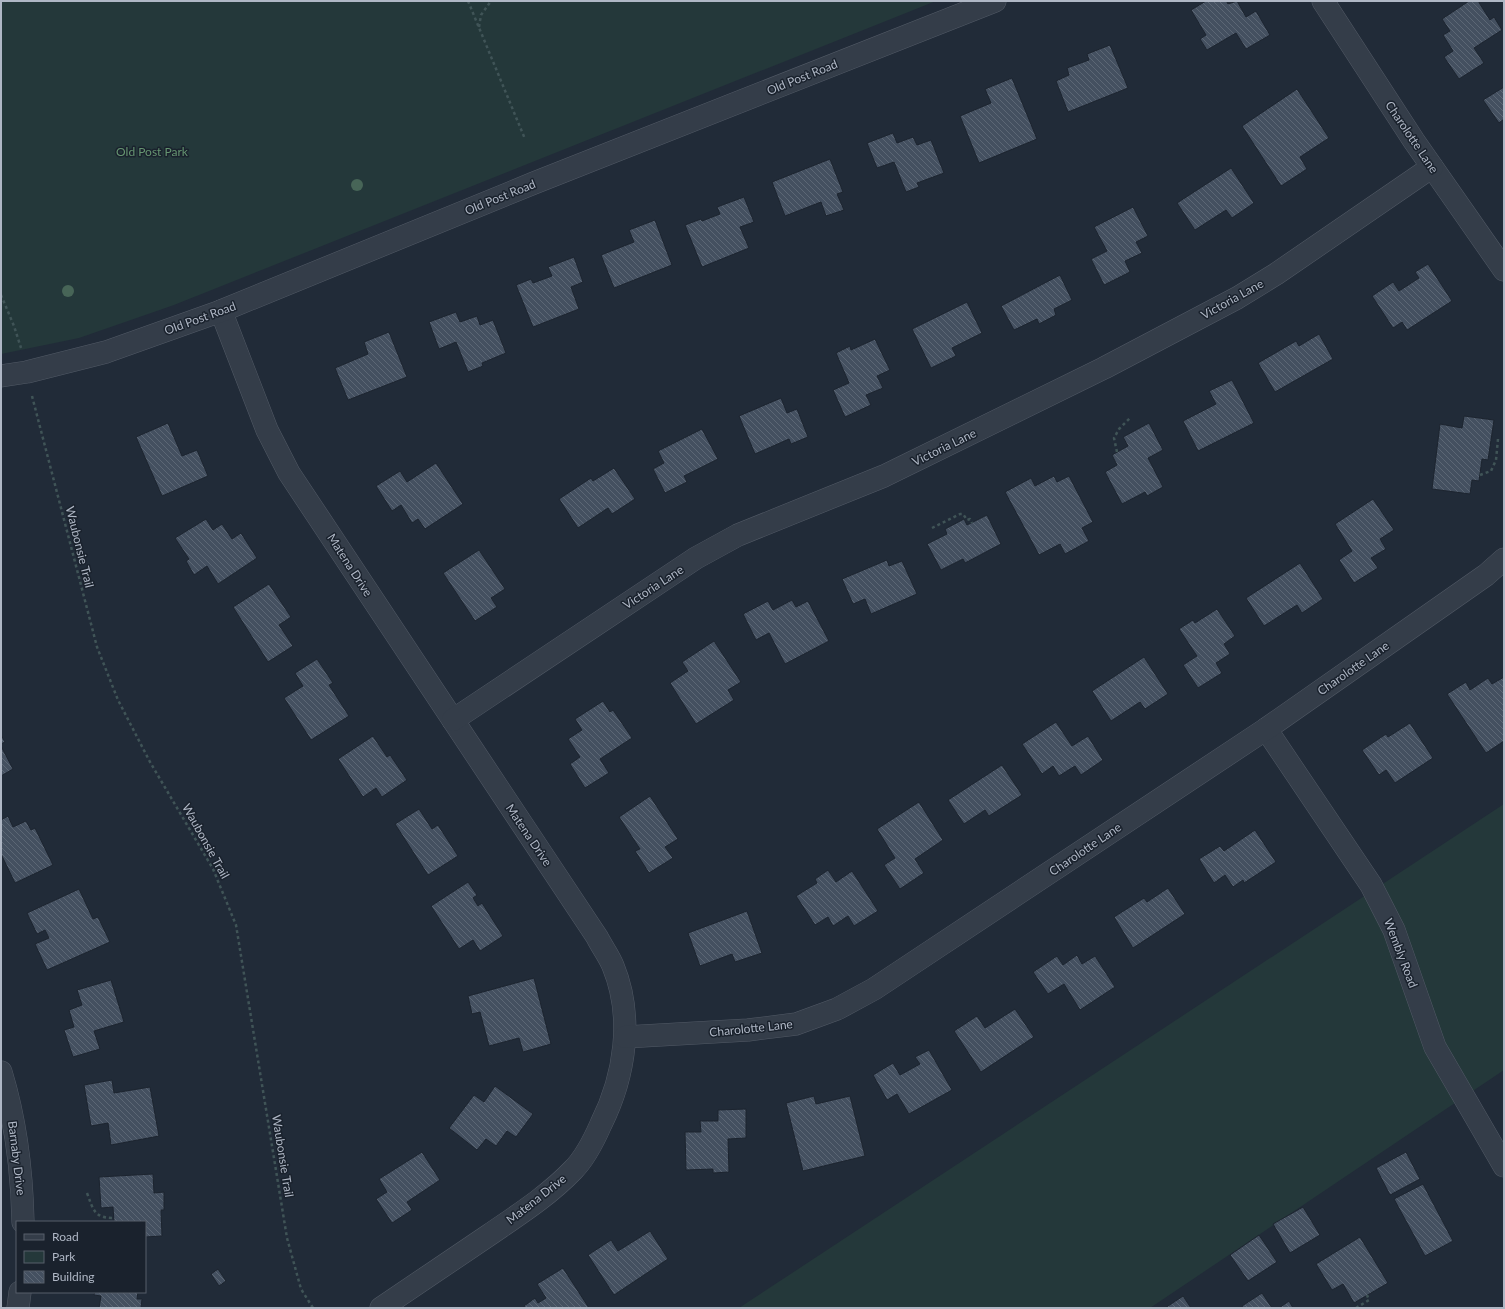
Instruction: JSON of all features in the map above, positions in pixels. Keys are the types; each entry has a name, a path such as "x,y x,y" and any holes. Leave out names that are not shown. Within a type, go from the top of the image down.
{"street":[{"name":"Old Post Road","path":"1,376 27,372 106,352 221,312 534,183 995,1"},
{"name":"Charolotte Lane","path":"1323,1 1432,167 1504,270"},
{"name":"Victoria Lane","path":"453,720 696,558 738,535 884,476 1104,368 1236,298 1276,274 1432,167"},
{"name":"Matena Drive","path":"221,312 267,430 290,474 597,937 613,966 623,1001 625,1037 620,1075 611,1105 593,1142 574,1170 549,1192 523,1211 381,1308"},
{"name":"Charolotte Lane","path":"625,1037 748,1030 796,1024 837,1009 874,989 1266,729 1486,575 1504,559"},
{"name":"Wembly Road","path":"1266,729 1371,885 1394,930 1435,1047 1504,1166"},
{"name":"Barnaby Drive","path":"1,1072 16,1134 22,1186 24,1221"},
{"path":"18,1308 20,1293"}],"path":[{"path":"468,1 525,139"},
{"path":"479,28 482,15 491,1"},
{"path":"1,295 14,326 21,349"},
{"name":"Waubonsie Trail","path":"32,396 96,647 130,725 213,870 236,925 287,1238 301,1289 313,1308"},
{"path":"1117,452 1114,438 1119,429 1130,418"},
{"path":"1480,475 1491,471 1494,466 1498,440"},
{"path":"932,528 960,514 963,514 967,520 970,519 972,523"},
{"path":"87,1193 93,1208 98,1215 103,1218 113,1218"},
{"path":"1356,1308 1369,1300 1367,1295"}],"green space":[{"name":"Old Post Park","path":"1,1 936,1 174,305 79,338 1,354"},
{"path":"1504,804 1504,1070 1150,1308 739,1308"}],"building":[{"path":"1206,1 1226,1 1228,4 1237,1 1246,17 1256,11 1270,35 1246,49 1236,33 1207,50 1200,39 1206,35 1191,10"},
{"path":"1469,1 1478,1 1490,20 1494,17 1502,30 1474,48 1484,63 1459,79 1444,57 1453,51 1443,35 1450,31 1442,19"},
{"path":"1110,45 1128,88 1068,112 1056,81 1069,75 1067,68 1089,60 1087,54"},
{"path":"1012,78 1037,139 979,163 960,116 991,103 985,89"},
{"path":"1504,87 1504,119 1499,123 1483,100"},
{"path":"1297,89 1329,138 1300,157 1307,169 1281,186 1242,126"},
{"path":"893,133 897,143 913,137 917,145 931,140 944,173 917,183 919,187 906,192 894,162 877,168 867,143"},
{"path":"830,159 843,192 837,194 844,210 826,216 821,202 785,216 772,182"},
{"path":"1231,168 1254,203 1232,218 1226,210 1195,230 1177,203"},
{"path":"744,197 754,222 740,227 749,248 702,267 685,225 701,219 702,221 720,214 717,207"},
{"path":"1133,207 1148,236 1136,242 1142,253 1125,261 1130,272 1104,285 1091,259 1107,251 1094,227"},
{"path":"655,220 672,265 614,288 601,255 634,242 629,230"},
{"path":"574,257 583,282 571,287 579,309 533,327 516,285 531,279 533,283 552,276 548,267"},
{"path":"1428,264 1452,301 1407,330 1402,322 1393,328 1372,296 1393,282 1399,291 1419,278 1415,272"},
{"path":"1060,275 1072,300 1054,309 1056,315 1039,324 1037,319 1014,330 1001,306"},
{"path":"967,302 982,333 952,348 956,356 931,368 912,329"},
{"path":"456,312 460,322 477,316 480,325 493,320 506,353 482,363 483,366 468,372 456,342 439,349 429,322"},
{"path":"389,332 407,377 348,400 335,368 368,354 364,342"},
{"path":"1319,334 1333,359 1275,392 1258,363 1296,341 1299,346"},
{"path":"875,339 890,370 877,376 883,388 866,395 871,405 845,417 833,390 849,383 836,353 850,346 851,350"},
{"path":"1232,380 1254,423 1198,451 1183,421 1216,404 1209,391"},
{"path":"781,398 787,413 797,409 808,437 791,444 789,439 755,454 739,416"},
{"path":"1464,416 1494,420 1488,460 1482,459 1479,481 1472,480 1470,494 1432,489 1440,424 1462,428"},
{"path":"168,423 182,456 197,450 208,476 162,496 136,437"},
{"path":"1149,423 1163,450 1148,458 1163,487 1147,496 1145,492 1122,504 1105,472 1117,465 1112,455 1128,446 1123,437"},
{"path":"702,429 718,459 684,476 687,482 665,493 653,469 664,463 658,451"},
{"path":"436,463 463,504 425,529 418,519 412,523 401,505 392,511 376,486 400,471 407,482"},
{"path":"614,468 635,499 612,514 608,508 578,528 559,499 591,478 593,481"},
{"path":"1054,476 1057,482 1069,476 1093,522 1082,528 1089,541 1065,554 1060,544 1039,555 1005,492 1031,478 1035,486"},
{"path":"1373,499 1394,530 1380,539 1386,549 1371,558 1378,568 1354,583 1339,560 1352,551 1335,524"},
{"path":"987,515 1001,544 965,563 963,559 941,570 927,544 947,534 945,529 964,519 967,525"},
{"path":"206,519 213,530 222,524 232,539 241,533 257,558 218,584 207,566 194,575 186,561 189,559 175,538"},
{"path":"479,550 505,589 491,598 497,607 475,621 443,573"},
{"path":"887,560 889,566 902,561 917,594 871,614 865,599 853,604 842,579"},
{"path":"1300,563 1323,599 1302,613 1297,605 1264,626 1246,598"},
{"path":"269,584 291,617 279,625 293,646 268,662 233,607"},
{"path":"792,600 796,607 808,601 829,641 785,664 769,633 756,640 743,614 768,601 773,610"},
{"path":"1217,609 1235,636 1224,644 1230,654 1216,663 1222,673 1198,688 1183,665 1197,656 1179,629 1193,620 1195,623"},
{"path":"714,641 741,682 728,690 734,700 696,724 670,683 688,671 682,662"},
{"path":"1144,657 1168,694 1145,709 1140,702 1111,721 1092,691"},
{"path":"317,659 333,683 329,685 349,716 311,740 284,698 303,686 295,673"},
{"path":"1504,677 1504,741 1486,753 1447,694 1466,682 1470,690 1488,678 1492,684"},
{"path":"603,701 610,712 613,710 632,738 600,759 609,773 585,788 570,764 580,757 568,739 582,730 575,719"},
{"path":"1056,722 1072,746 1088,736 1103,760 1081,775 1075,766 1059,776 1053,766 1042,774 1022,744"},
{"path":"1410,723 1433,758 1395,783 1386,770 1379,775 1362,750 1386,734 1388,737"},
{"path":"1,735 5,742 1,744"},
{"path":"373,736 387,757 390,755 407,780 382,797 376,788 363,797 338,759"},
{"path":"1,746 13,769 1,776"},
{"path":"1002,765 1022,795 989,816 985,810 964,824 948,800"},
{"path":"650,796 678,839 665,847 673,858 649,873 635,851 640,849 619,817"},
{"path":"919,802 943,840 915,859 924,873 900,889 884,865 895,858 877,829"},
{"path":"419,809 432,829 438,825 458,856 428,875 395,824"},
{"path":"8,816 13,827 26,821 31,830 35,828 53,865 15,883 1,854 1,820"},
{"path":"1255,830 1276,862 1244,883 1243,880 1233,887 1225,875 1214,883 1199,859 1220,846 1224,851"},
{"path":"828,870 836,882 852,871 878,911 854,926 848,916 833,926 828,917 815,925 796,896 817,883 815,879"},
{"path":"468,882 477,895 473,898 478,906 482,903 503,936 480,951 473,940 459,949 431,906"},
{"path":"1168,888 1185,914 1133,948 1114,917 1144,898 1147,902"},
{"path":"79,889 93,919 98,917 110,942 47,970 35,944 49,938 45,930 37,934 27,913"},
{"path":"747,911 762,953 735,962 732,954 700,966 688,933"},
{"path":"1077,955 1082,964 1095,956 1115,987 1080,1010 1064,984 1048,994 1033,972 1057,956 1063,965"},
{"path":"534,978 551,1044 523,1052 519,1038 489,1046 480,1012 472,1014 468,996"},
{"path":"111,980 124,1022 94,1031 100,1049 73,1057 64,1030 74,1027 69,1010 82,1005 77,990"},
{"path":"1015,1009 1034,1037 981,1072 954,1031 977,1016 985,1028"},
{"path":"929,1050 952,1090 909,1114 897,1094 887,1100 873,1075 893,1063 900,1075 920,1064 915,1057"},
{"path":"112,1080 114,1093 150,1087 159,1136 111,1145 108,1123 91,1126 84,1085"},
{"path":"495,1086 533,1114 516,1137 507,1131 496,1146 486,1139 477,1150 449,1128 474,1095 484,1102"},
{"path":"814,1096 816,1104 850,1096 865,1156 803,1171 786,1103"},
{"path":"746,1109 746,1138 728,1139 729,1172 713,1173 713,1169 686,1170 685,1132 701,1132 700,1121 718,1121 718,1110"},
{"path":"422,1152 440,1180 407,1202 412,1210 392,1223 376,1199 387,1192 379,1179"},
{"path":"1406,1152 1420,1179 1390,1195 1376,1168"},
{"path":"153,1174 154,1193 164,1192 164,1210 161,1210 162,1236 146,1237 146,1221 114,1221 113,1207 101,1208 99,1177"},
{"path":"1423,1184 1453,1241 1425,1256 1394,1199"},
{"path":"1303,1207 1320,1235 1290,1253 1273,1224"},
{"path":"650,1231 668,1259 614,1295 588,1255 611,1240 618,1251"},
{"path":"1259,1235 1277,1262 1248,1281 1230,1255"},
{"path":"1360,1237 1388,1283 1354,1303 1343,1284 1332,1290 1316,1264"},
{"path":"563,1268 589,1308 525,1308 524,1306 535,1298 538,1303 546,1298 537,1284"},
{"path":"218,1269 226,1281 219,1286 211,1274"},
{"path":"95,1293 138,1293 137,1299 142,1299 141,1308 99,1308 101,1296 94,1295"},
{"path":"1262,1293 1272,1308 1243,1308 1242,1306"},
{"path":"1183,1296 1191,1308 1165,1308"},
{"path":"1289,1301 1293,1308 1279,1308"}]}
